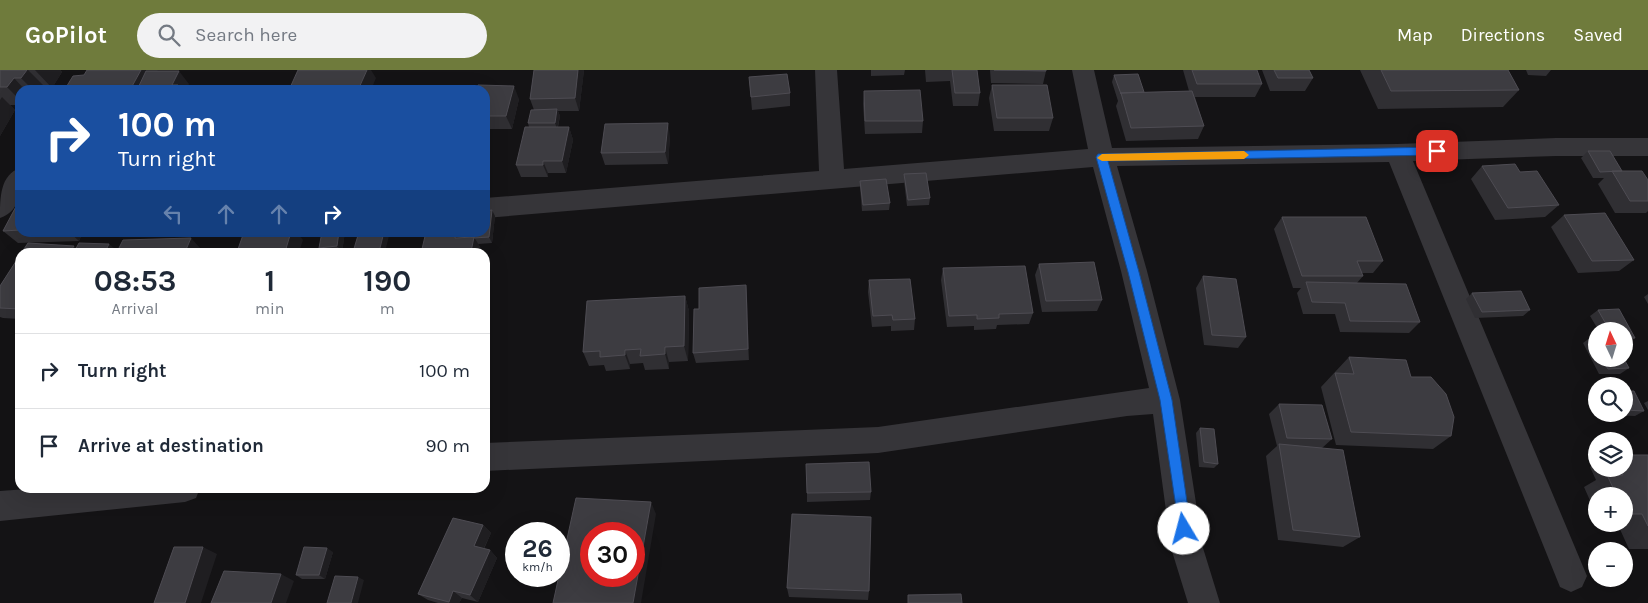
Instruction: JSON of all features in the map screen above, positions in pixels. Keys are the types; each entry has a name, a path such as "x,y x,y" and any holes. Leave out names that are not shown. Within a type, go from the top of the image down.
{"street":[{"path":"826,70 832,178"},
{"path":"1083,70 1102,157 1134,272 1166,400 1187,548 1204,603"},
{"path":"490,208 1102,157 1556,147 1648,147"},
{"path":"1397,152 1571,576"},
{"path":"0,208 15,184"},
{"path":"490,457 878,440 1117,405 1166,400"},
{"path":"0,506 134,493"}],"building":[{"path":"0,70 27,70 21,78 14,78 7,87 0,87"},
{"path":"87,70 141,70 133,85 67,85 73,76 84,75"},
{"path":"298,70 367,70 360,85 291,85"},
{"path":"534,70 578,70 575,98 530,99"},
{"path":"952,70 977,70 980,93 955,93"},
{"path":"994,70 1046,70 1046,71"},
{"path":"1192,70 1257,70 1262,84 1197,84"},
{"path":"1274,70 1309,70 1313,78 1278,78"},
{"path":"1381,70 1508,70 1519,90 1391,91"},
{"path":"146,71 179,71 172,85 139,85"},
{"path":"787,74 790,93 751,97 749,77"},
{"path":"1138,74 1144,92 1121,94 1114,75"},
{"path":"490,85 514,86 506,116 490,116"},
{"path":"992,85 1047,85 1053,118 997,118"},
{"path":"920,90 923,121 865,121 864,91"},
{"path":"1192,91 1204,126 1131,128 1121,93"},
{"path":"557,109 555,123 528,123 531,110"},
{"path":"668,123 665,152 601,153 605,124"},
{"path":"525,127 569,127 562,161 543,161 543,165 516,165"},
{"path":"1588,151 1610,151 1622,171 1600,172"},
{"path":"1515,164 1520,172 1537,171 1559,205 1508,208 1482,166"},
{"path":"1612,171 1642,171 1648,180 1648,201 1630,201"},
{"path":"926,173 930,198 908,200 904,174"},
{"path":"886,179 890,203 863,205 860,181"},
{"path":"15,208 15,230 3,231"},
{"path":"490,210 492,210 490,228"},
{"path":"1605,213 1634,260 1592,261 1564,215"},
{"path":"1282,217 1366,217 1383,261 1357,261 1363,276 1302,276"},
{"path":"242,237 290,237 286,248 238,248"},
{"path":"321,237 338,237 337,246 319,248"},
{"path":"358,237 383,237 380,248 354,248"},
{"path":"425,237 474,237 472,248 422,248"},
{"path":"191,238 187,248 119,248 123,240"},
{"path":"28,243 74,246 73,248 25,248"},
{"path":"79,243 109,244 107,248 76,248"},
{"path":"1094,262 1102,300 1046,301 1039,264"},
{"path":"15,263 15,309 0,308 0,286"},
{"path":"1025,266 1033,313 999,314 999,318 977,319 977,315 949,316 943,268"},
{"path":"1203,276 1236,279 1246,337 1212,335"},
{"path":"910,279 915,319 893,320 892,315 873,316 869,280"},
{"path":"1306,282 1406,284 1420,322 1350,321 1345,303 1312,302"},
{"path":"746,285 748,349 693,353 694,309 699,309 699,288"},
{"path":"1521,291 1530,310 1482,312 1472,293"},
{"path":"685,296 684,346 665,347 665,354 640,356 641,349 625,350 625,355 600,357 600,351 583,352 587,301"},
{"path":"1619,309 1626,322 1605,322 1598,310"},
{"path":"1349,357 1406,360 1411,377 1431,377 1446,394 1454,417 1451,436 1351,432 1335,373 1354,374"},
{"path":"1633,391 1634,391 1644,411 1633,410"},
{"path":"1279,404 1322,405 1332,439 1287,438"},
{"path":"1200,428 1214,429 1218,464 1204,462"},
{"path":"1279,444 1343,450 1360,537 1293,530"},
{"path":"1633,455 1648,455 1648,526 1642,514 1633,514 1633,487 1613,487 1608,477 1633,477"},
{"path":"869,462 871,492 807,493 806,464"},
{"path":"576,498 651,502 645,536 645,522 580,522 580,587 636,587 633,603 553,603 557,587 570,587 570,525"},
{"path":"792,514 871,517 869,591 787,588"},
{"path":"453,518 483,525 474,546 490,550 470,595 453,591 449,602 418,594"},
{"path":"174,547 203,547 185,603 154,603"},
{"path":"304,547 327,548 319,575 296,575"},
{"path":"224,571 281,574 271,603 211,603"},
{"path":"335,576 358,577 351,603 327,603"},
{"path":"961,594 962,603 908,603 908,595"}],"slow traffic":[{"path":"1102,158 1244,155"}],"route":[{"path":"1184,529 1166,400 1134,272 1102,157 1437,151"}]}
